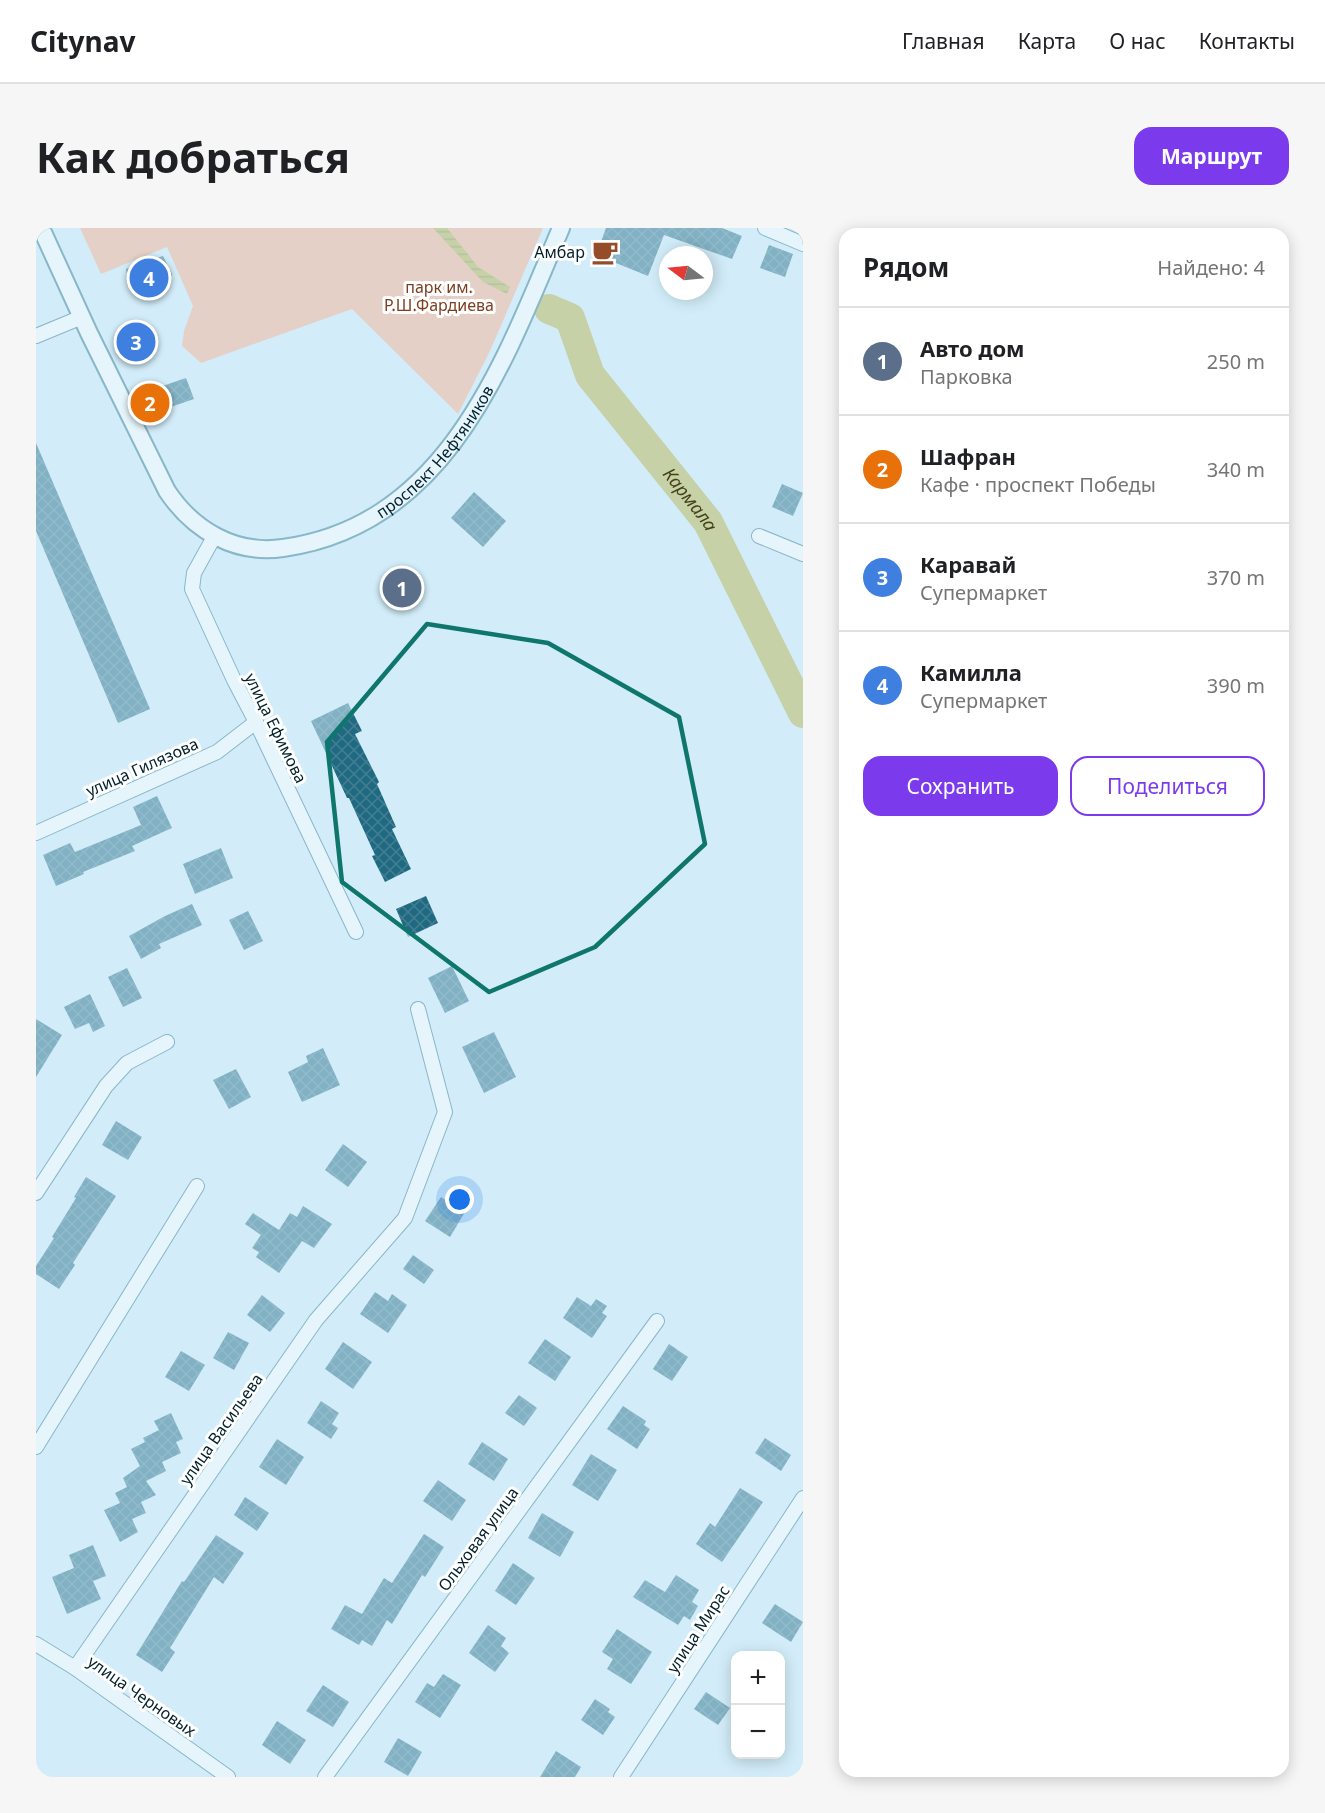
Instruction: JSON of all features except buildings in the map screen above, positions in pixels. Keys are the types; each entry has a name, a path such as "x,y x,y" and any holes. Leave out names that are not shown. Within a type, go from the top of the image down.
{"street":[{"path":"41,228 168,491 184,513 214,537"},
{"name":"проспект Нефтяников","path":"214,537 247,548 272,550 302,546 331,538 365,523 398,501 423,479 448,451 475,412 513,338 561,228"},
{"path":"765,228 803,244"},
{"path":"36,336 82,317"},
{"path":"759,536 803,554"},
{"name":"улица Ефимова","path":"214,537 194,573 192,589 356,932"},
{"name":"улица Гилязова","path":"36,833 216,752 256,722"},
{"name":"улица Васильева","path":"75,1668 316,1320 405,1218 445,1112 418,1009"},
{"path":"36,1193 106,1086 127,1063 167,1042"},
{"path":"36,1447 197,1186"},
{"name":"Ольховая улица","path":"325,1777 657,1321"},
{"name":"улица Мирас","path":"621,1777 803,1498"},
{"name":"улица Черновых","path":"36,1644 75,1668 228,1777"}],"highlighted area":[{"path":"427,624 548,643 679,717 705,844 595,947 489,992 342,882 327,742"}],"green space":[{"name":"парк им. Р.Ш.Фардиева","path":"80,228 543,228 490,351 458,414 352,309 201,363 182,346 184,331 193,306 167,247 101,274"}],"shaded area":[{"path":"433,228 447,228 478,267 510,287 507,294 483,282"}],"waterway":[{"name":"Кармала","path":"549,309 570,318 590,375 708,522 803,713"}],"place":[{"name":"Амбар","path":"605,252"},
{"name":"Камилла","path":"149,278"},
{"name":"Каравай","path":"136,342"},
{"name":"Шафран","path":"150,403"},
{"name":"Авто дом","path":"402,588"}]}
